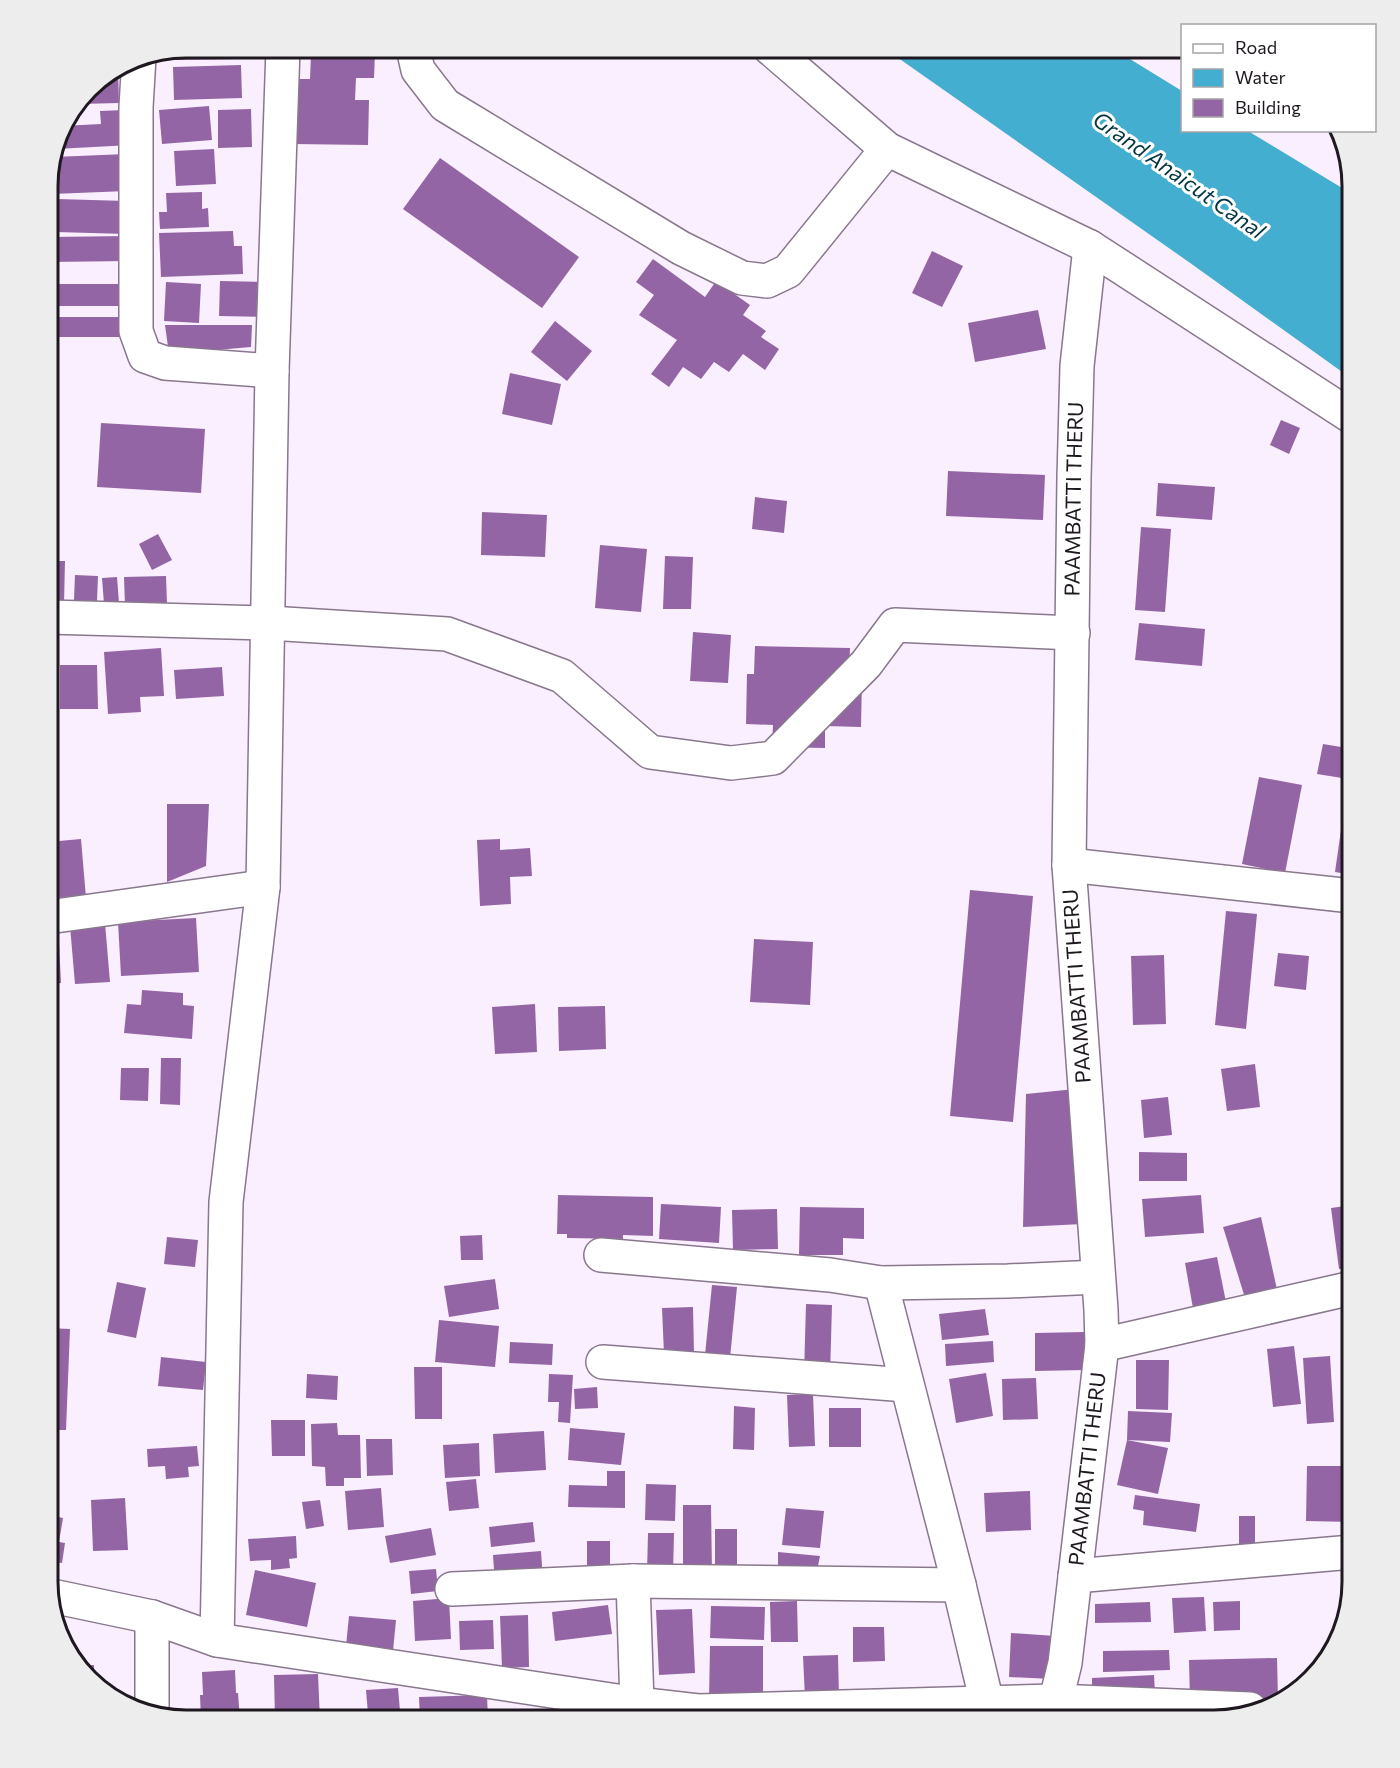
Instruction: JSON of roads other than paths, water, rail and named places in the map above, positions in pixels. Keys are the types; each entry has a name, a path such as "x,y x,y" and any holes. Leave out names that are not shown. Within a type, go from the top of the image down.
{"street":[{"path":"217,1640 226,1202 263,887 272,371 283,58"},
{"path":"415,58 418,70 445,105 681,248 742,278 767,281 788,271 887,149"},
{"path":"782,59 887,149 1090,248 1342,411"},
{"path":"138,68 136,107 136,331 145,356 165,363 272,371"},
{"name":"PAAMBATTI THERU","path":"1053,1710 1065,1663 1102,1346 1069,865 1077,366 1090,248"},
{"path":"59,617 269,623 447,634 562,676 650,752 731,763 773,758 866,664 895,625 1073,633"},
{"path":"1069,865 1342,895"},
{"path":"58,916 263,887"},
{"path":"601,1255 830,1275 881,1283 1098,1277"},
{"path":"881,1283 959,1585 988,1710"},
{"path":"1102,1346 1342,1290"},
{"path":"603,1362 907,1385"},
{"path":"1075,1576 1342,1553"},
{"path":"633,1581 637,1704"},
{"path":"452,1589 633,1581 959,1585"},
{"path":"60,1598 152,1617 217,1640 689,1710"},
{"path":"152,1617 152,1704"},
{"path":"1152,1710 1219,1709"}],"water":[{"name":"Grand Anaicut Canal","path":"899,59 1130,59 1181,90 1181,132 1250,132 1342,188 1342,372"}]}
